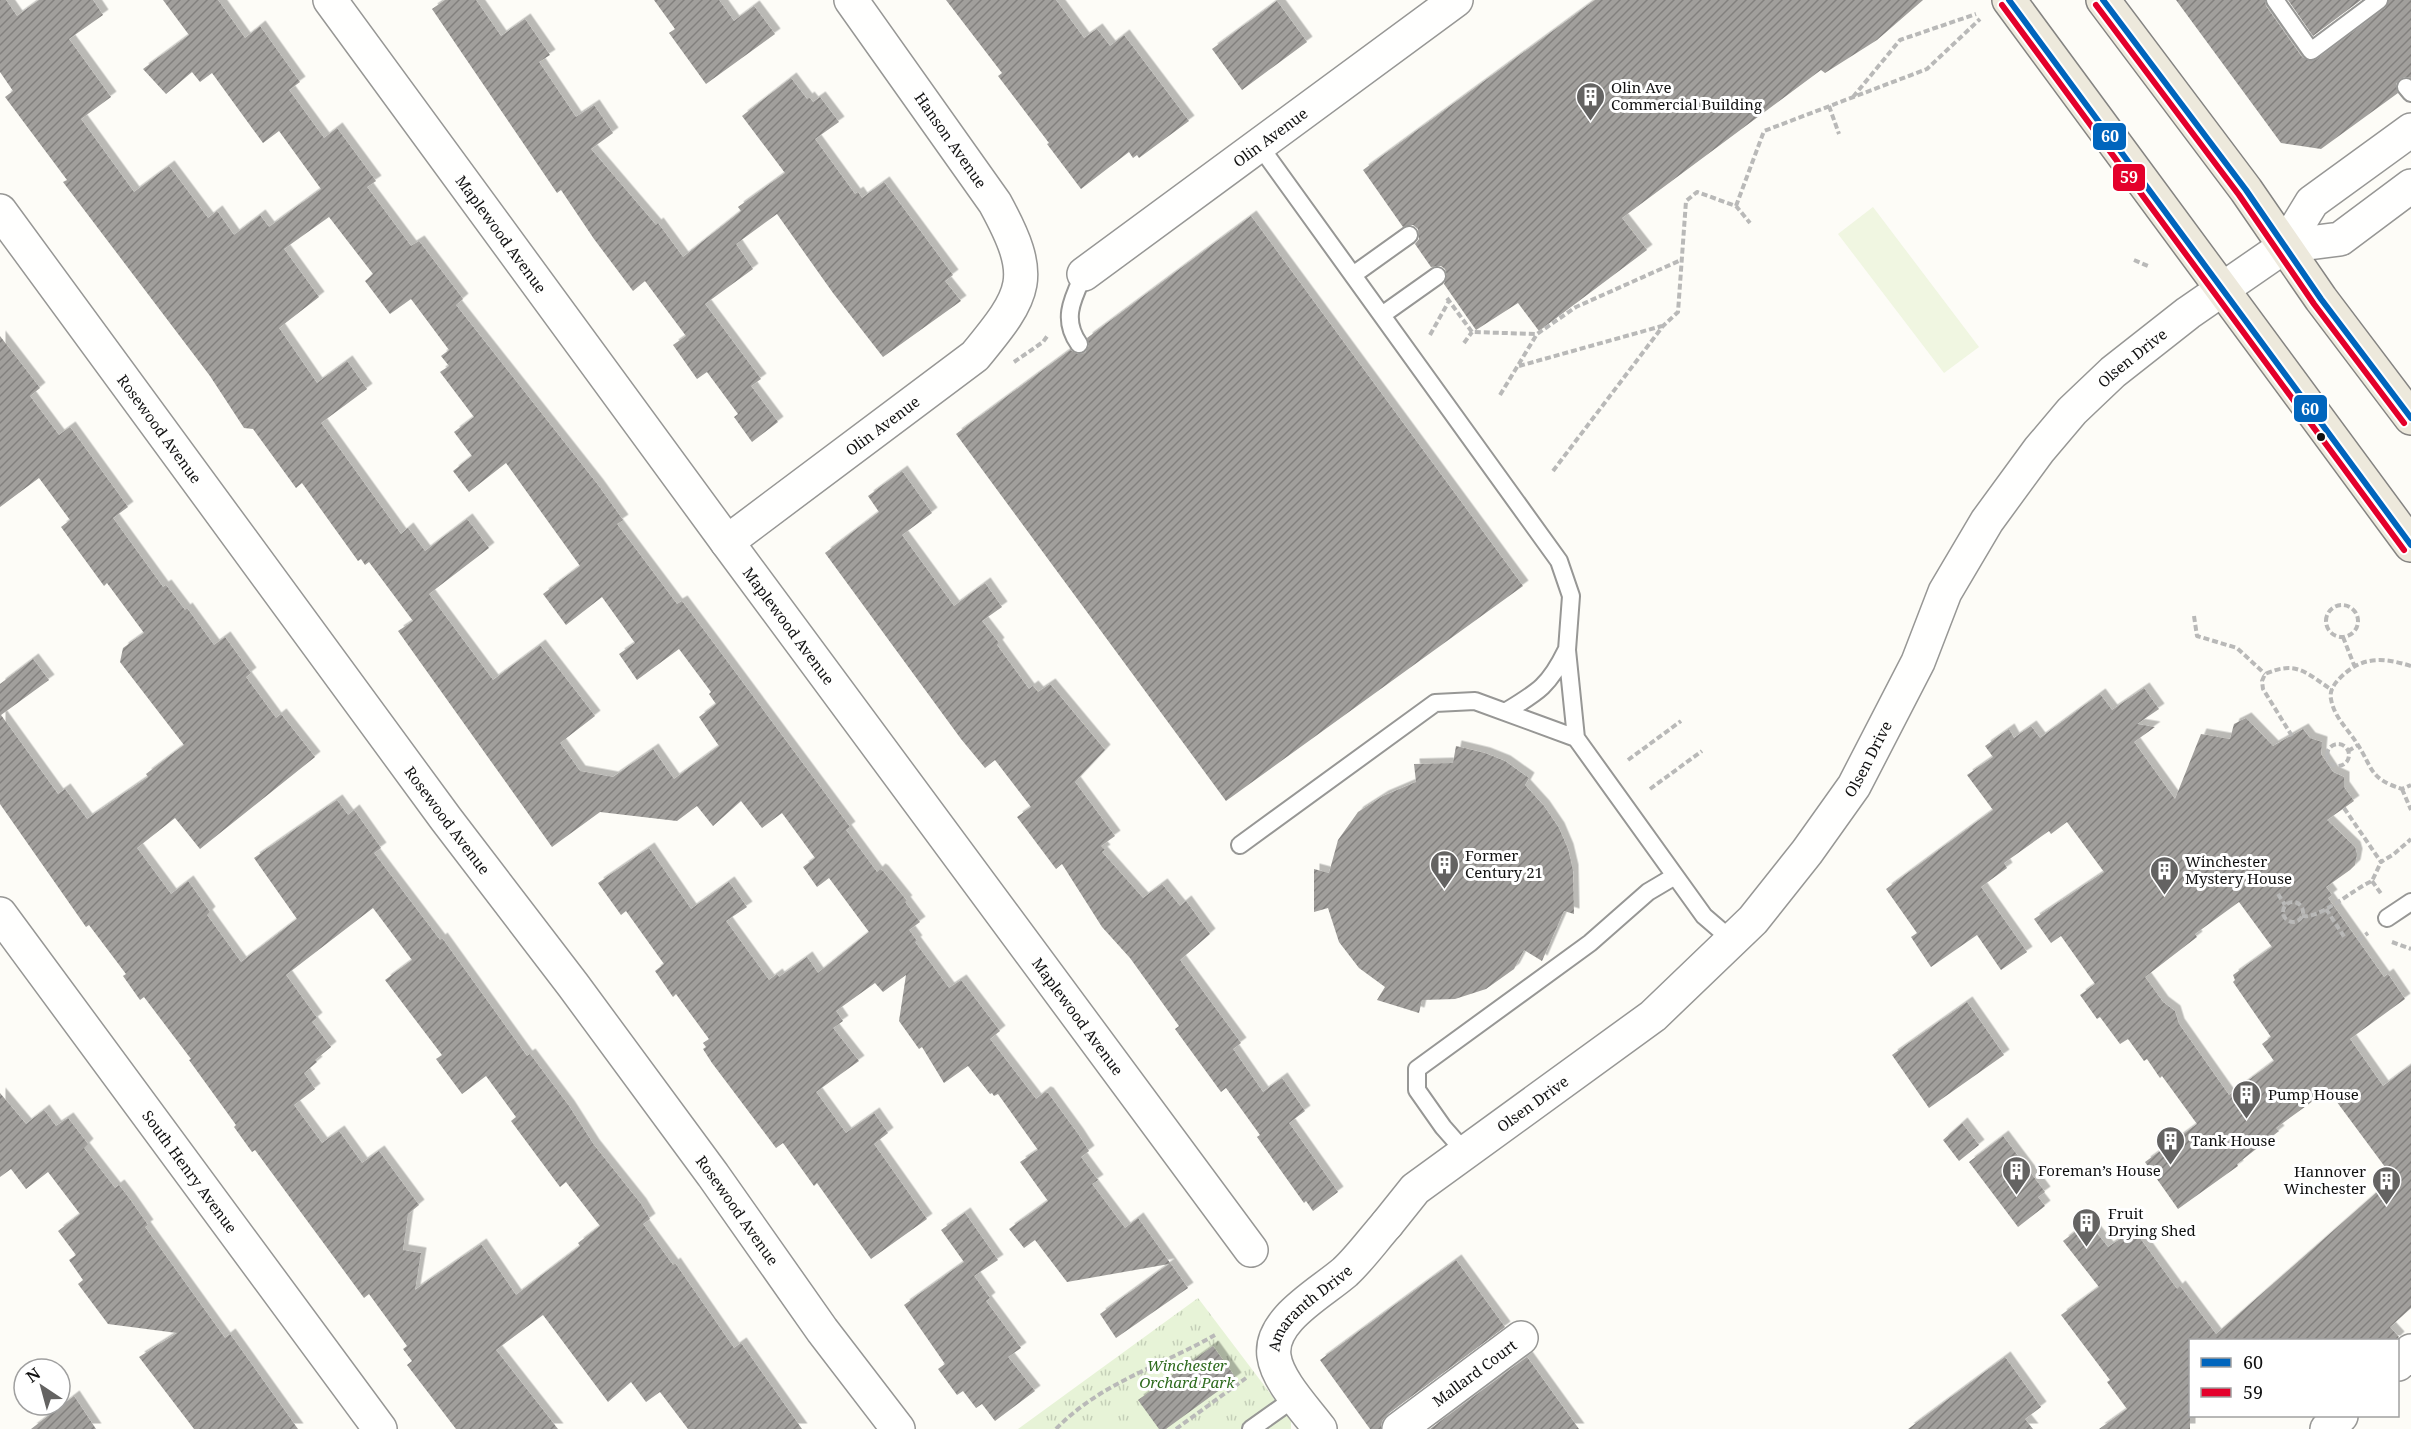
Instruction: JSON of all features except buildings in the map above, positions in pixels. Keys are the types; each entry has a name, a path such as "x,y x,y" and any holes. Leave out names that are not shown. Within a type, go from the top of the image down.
{"main road":[{"path":"2008,0 2411,545"},
{"path":"2103,0 2246,190 2321,299 2411,418"}],"street":[{"name":"Maplewood Avenue","path":"330,0 727,542 1251,1250"},
{"name":"Hanson Avenue","path":"851,0 995,203 1014,237 1021,270 1020,293"},
{"name":"Olin Avenue","path":"1084,274 1259,145 1416,12 1456,0"},
{"name":"Olsen Drive","path":"1387,1224 1415,1189 1653,1016 1753,920 1787,878 1854,786 1918,662 1946,592 1987,521 2014,482 2072,411 2114,372 2188,313 2285,246 2312,202 2411,130"},
{"name":"Olsen Drive","path":"2285,246 2340,239 2411,186"},
{"name":"Rosewood Avenue","path":"0,211 446,819 587,1004 822,1329 898,1429"},
{"name":"Olin Avenue","path":"727,542 975,356 1006,318 1020,293"},
{"name":"South Henry Avenue","path":"0,914 380,1429"},
{"name":"Amaranth Drive","path":"1320,1429 1280,1375 1274,1355 1276,1335 1289,1317 1346,1271 1387,1224"},
{"name":"Mallard Court","path":"1399,1429 1521,1338"},
{"path":"2399,1362 2411,1351"},
{"path":"2326,1429 2340,1417"}],"lane":[{"path":"2275,0 2311,51 2379,0"},
{"path":"1259,145 1559,561 1571,596 1567,650 1576,738 1704,916 1732,941"},
{"path":"1353,275 1408,235"},
{"path":"1079,344 1072,335 1069,306 1084,274"},
{"path":"1382,315 1435,277"},
{"path":"1505,712 1544,688 1555,674 1567,650"},
{"path":"1240,845 1435,703 1475,701 1576,738"},
{"path":"1465,1152 1443,1127 1417,1090 1417,1069 1590,943 1648,892 1675,876"},
{"path":"2387,918 2411,902"},
{"path":"1251,1429 1296,1397"}],"path":[{"path":"1852,97 1900,40 1976,14"},
{"path":"1736,206 1764,131 1927,69 1980,19"},
{"path":"1829,106 1839,134"},
{"path":"1553,471 1664,326 1678,312 1686,201 1697,192 1736,206 1750,223"},
{"path":"1500,394 1537,334 1576,307 1682,260"},
{"path":"2134,260 2148,266"},
{"path":"1435,277 1472,332"},
{"path":"1430,335 1449,301"},
{"path":"1518,366 1664,326"},
{"path":"1472,332 1537,334"},
{"path":"1464,343 1472,332"},
{"path":"2338,605 2353,609 2358,619 2356,629 2343,637 2333,634 2327,626 2327,616 2338,605"},
{"path":"2194,616 2197,636 2237,648 2265,674"},
{"path":"2343,637 2354,665"},
{"path":"2411,666 2382,660 2361,662 2354,665 2334,684 2330,697 2336,713 2358,745 2373,774 2385,784 2402,789 2411,785"},
{"path":"2292,736 2263,689 2262,681 2265,674 2287,666 2302,671 2332,690"},
{"path":"1628,760 1681,721"},
{"path":"2339,744 2348,751 2348,760 2342,765 2336,766 2328,762 2327,752 2331,746 2339,744"},
{"path":"2348,751 2358,745"},
{"path":"1650,789 1702,751"},
{"path":"2402,789 2411,810"},
{"path":"2344,808 2381,862"},
{"path":"2302,916 2311,917 2358,887 2372,881 2381,862 2411,839"},
{"path":"2278,894 2285,905 2284,915 2288,920 2295,922 2302,916 2303,910 2300,904 2294,901 2285,905"},
{"path":"2326,909 2345,938"},
{"path":"1056,1429 1097,1395 1131,1375 1182,1353 1215,1335"},
{"path":"1176,1429 1253,1375"}],"green space":[{"path":"1873,207 1979,347 1944,373 1838,234"},
{"name":"Winchester Orchard Park","path":"1198,1298 1291,1421 1291,1429 1018,1429"}],"transit line":[{"name":"60","path":"2009,0 2411,545"},
{"name":"60","path":"2103,0 2246,190 2321,299 2411,418"},
{"name":"59","path":"2002,5 2404,550"},
{"name":"59","path":"2096,5 2239,195 2314,304 2404,423"}],"place":[{"name":"Olin Ave Commercial Building","path":"1590,122"},
{"name":"Former Century 21","path":"1444,890"},
{"name":"Winchester Mystery House","path":"2164,896"},
{"name":"Pump House","path":"2247,1120"},
{"name":"Tank House","path":"2170,1166"},
{"name":"Foreman’s House","path":"2017,1196"},
{"name":"Hannover Winchester","path":"2387,1206"},
{"name":"Fruit Drying Shed","path":"2087,1248"}]}
